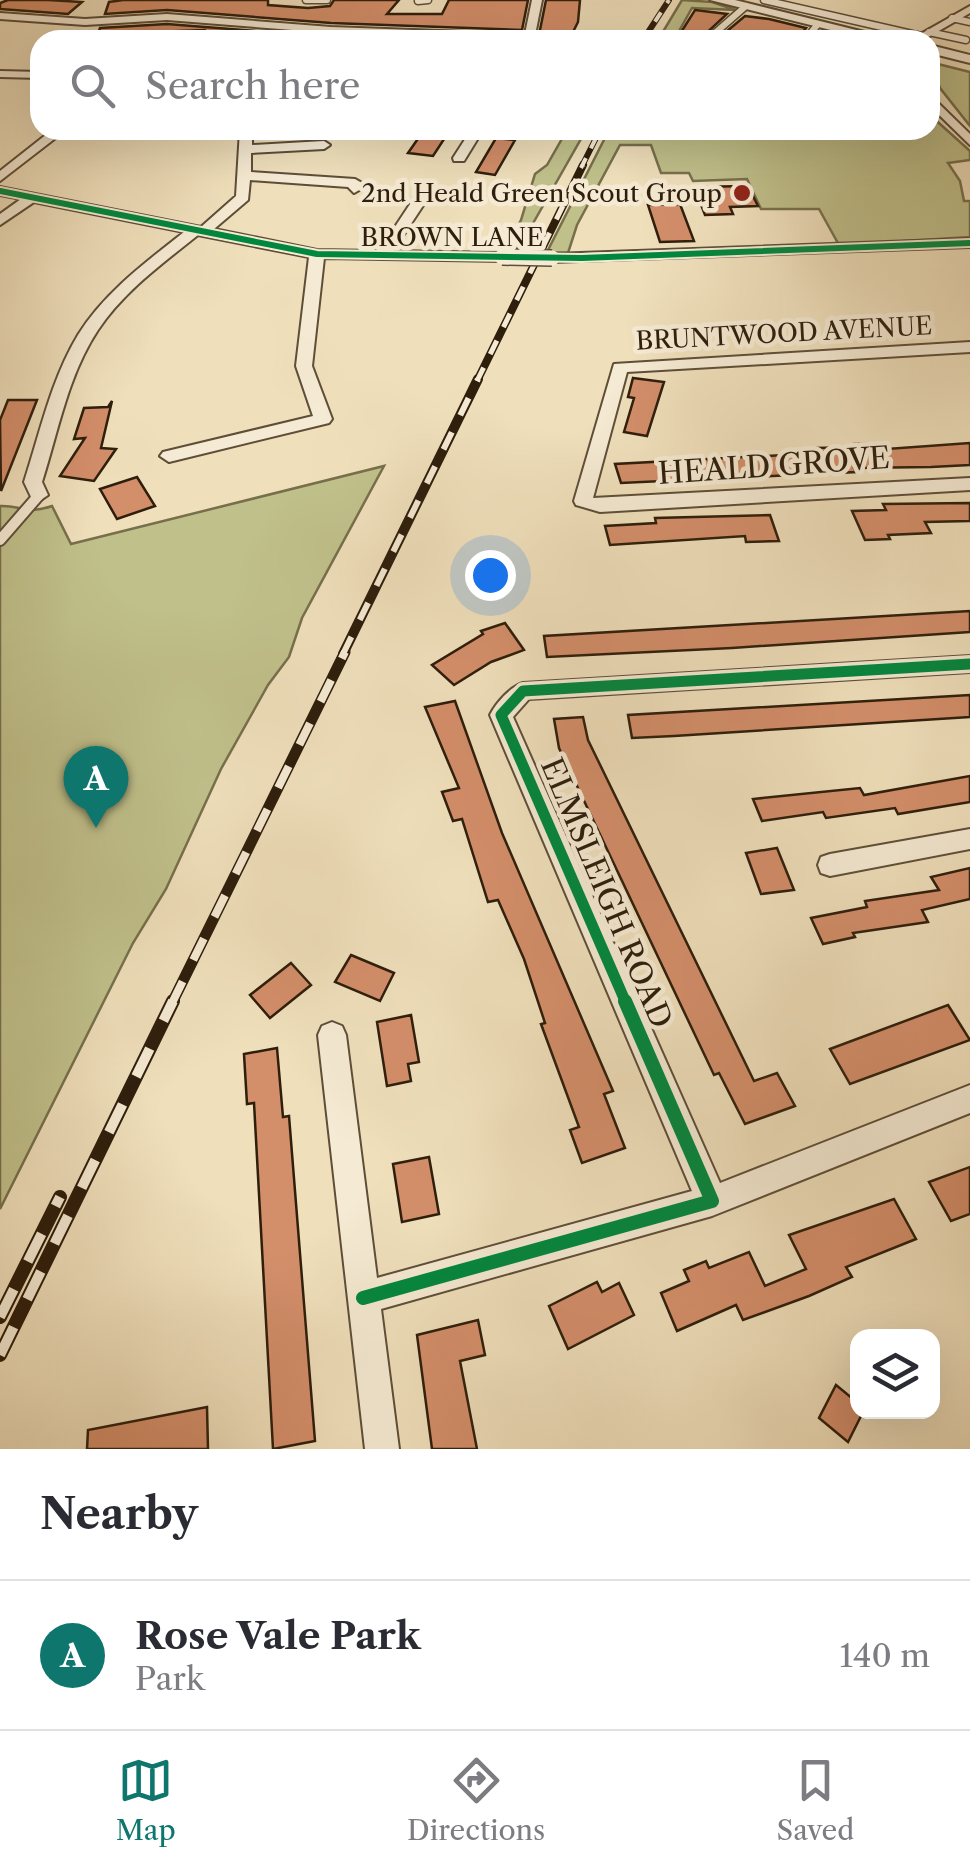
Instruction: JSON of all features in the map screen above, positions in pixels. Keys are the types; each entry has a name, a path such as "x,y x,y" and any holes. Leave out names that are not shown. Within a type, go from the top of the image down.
{"street":[{"path":"158,0 167,17"},
{"path":"532,30 537,0"},
{"path":"717,0 845,30"},
{"path":"936,30 970,8"},
{"path":"0,16 81,27 167,17 331,30"},
{"path":"940,46 966,57"},
{"path":"0,74 30,74"},
{"path":"940,110 970,141"},
{"path":"0,177 47,140"},
{"path":"39,496 33,482 74,362 88,334 105,310 243,197 246,140"},
{"path":"459,158 471,140"},
{"path":"246,149 324,146"},
{"path":"246,176 355,183 354,189"},
{"name":"BROWN LANE","path":"0,191 317,254 552,258 970,243"},
{"path":"382,257 425,192"},
{"path":"0,221 32,197"},
{"path":"170,456 323,420 304,366 317,254"},
{"name":"BRUNTWOOD AVENUE","path":"583,501 620,367 970,348"},
{"name":"HEALD GROVE","path":"583,501 600,506 970,484"},
{"name":"ELMSLEIGH ROAD","path":"712,1200 501,715 523,691 970,664"},
{"path":"830,864 970,839"},
{"path":"332,1035 382,1449"},
{"path":"363,1298 712,1200 970,1099"}],"lane":[{"path":"306,0 327,0"},
{"path":"418,0 428,0"},
{"path":"764,0 887,30"},
{"path":"718,30 746,6"},
{"path":"952,18 970,22"},
{"path":"813,30 818,24"},
{"path":"940,39 966,40"},
{"path":"0,540 39,496"}],"green space":[{"path":"682,0 712,2 736,10 692,8 680,30 664,30"},
{"path":"940,64 970,72 970,126 940,88"},
{"path":"940,124 970,151 970,160 948,163 960,181 964,201 970,201 970,237 839,245 819,209 761,209 747,179 693,181 689,173 661,173 651,145 620,145 577,225 568,253 547,252 604,140 940,140"},
{"path":"561,140 580,140 519,248 507,247 521,220 535,174 547,165"},
{"path":"384,466 302,618 289,657 268,685 221,769 166,889 133,943 0,1209 0,506 30,510 52,506 71,544"}],"building":[{"path":"268,0 268,5 308,8 330,6 334,0 399,0 387,14 442,14 449,0 528,0 522,30 331,23 167,10 105,14 109,2"},
{"path":"546,0 580,0 574,30 540,30"},
{"path":"82,2 68,14 0,9 0,3"},
{"path":"695,10 727,14 710,30 682,30"},
{"path":"745,16 806,28 804,30 728,30"},
{"path":"167,24 243,30 99,30"},
{"path":"417,140 443,140 433,156 408,153"},
{"path":"495,140 515,140 495,175 476,172"},
{"path":"748,186 758,206 730,207 733,214 705,215 694,187"},
{"path":"680,204 694,241 660,242 648,205"},
{"path":"633,378 664,382 647,436 624,432 634,398 628,397"},
{"path":"8,400 37,400 1,491 0,420"},
{"path":"112,401 101,448 116,449 94,481 60,476 85,438 74,439 84,408 108,407"},
{"path":"970,443 970,465 854,468 856,472 621,483 615,464 803,454 820,451 818,448 856,447 855,444 885,444 887,449"},
{"path":"137,477 155,506 117,519 100,489"},
{"path":"970,503 970,521 925,522 931,533 888,535 890,539 865,540 852,511 886,510 883,504"},
{"path":"770,515 779,541 746,542 745,536 610,545 605,526 656,523 655,518"},
{"path":"970,611 970,632 732,648 547,657 544,636"},
{"path":"505,623 524,650 491,662 454,685 432,665 483,634 481,631"},
{"path":"970,695 970,717 674,736 632,738 628,715"},
{"path":"455,701 502,833 613,1091 604,1094 625,1148 582,1163 570,1130 579,1127 541,1024 545,1023 524,959 498,900 488,902 462,819 453,821 442,792 459,788 425,707"},
{"path":"583,717 588,740 754,1081 777,1073 795,1106 745,1124 719,1073 714,1075 559,748 554,719"},
{"path":"970,776 970,802 898,814 895,808 826,818 823,812 762,821 753,799 860,788 864,795"},
{"path":"777,848 794,890 761,894 746,853"},
{"path":"970,868 970,899 922,910 928,922 853,933 855,937 823,944 811,918 867,907 865,901 939,890 931,877"},
{"path":"351,955 394,973 380,1001 335,982"},
{"path":"291,963 311,985 270,1018 250,995"},
{"path":"948,1005 970,1040 850,1084 830,1049"},
{"path":"411,1015 419,1062 408,1064 411,1081 387,1086 377,1022"},
{"path":"277,1048 283,1117 289,1116 315,1441 273,1449 254,1103 247,1104 244,1054"},
{"path":"429,1157 439,1214 402,1222 393,1164"},
{"path":"970,1167 970,1214 951,1221 929,1182"},
{"path":"894,1199 916,1239 846,1267 852,1277 809,1296 743,1320 736,1305 677,1331 661,1293 689,1281 684,1270 706,1261 709,1268 749,1252 765,1286 806,1269 789,1235"},
{"path":"597,1282 602,1292 619,1283 634,1315 568,1349 549,1306"},
{"path":"478,1320 485,1355 460,1361 477,1449 432,1449 417,1335"},
{"path":"836,1385 850,1396 850,1419 860,1419 848,1442 819,1418"},
{"path":"207,1407 208,1449 87,1449 88,1430"}],"railway":[{"path":"650,30 669,0"},
{"path":"581,168 595,140"},
{"path":"477,381 583,165"},
{"path":"343,654 478,379"},
{"path":"172,1003 345,652"},
{"path":"0,1355 173,1001"},
{"path":"0,1317 60,1197"}],"cycle path":[{"path":"0,191 317,254 582,258 970,243"},
{"path":"363,1298 712,1201 501,715 523,691 970,664"}],"place":[{"name":"2nd Heald Green Scout Group","path":"742,193"},
{"name":"Rose Vale Park","path":"96,828"}]}
